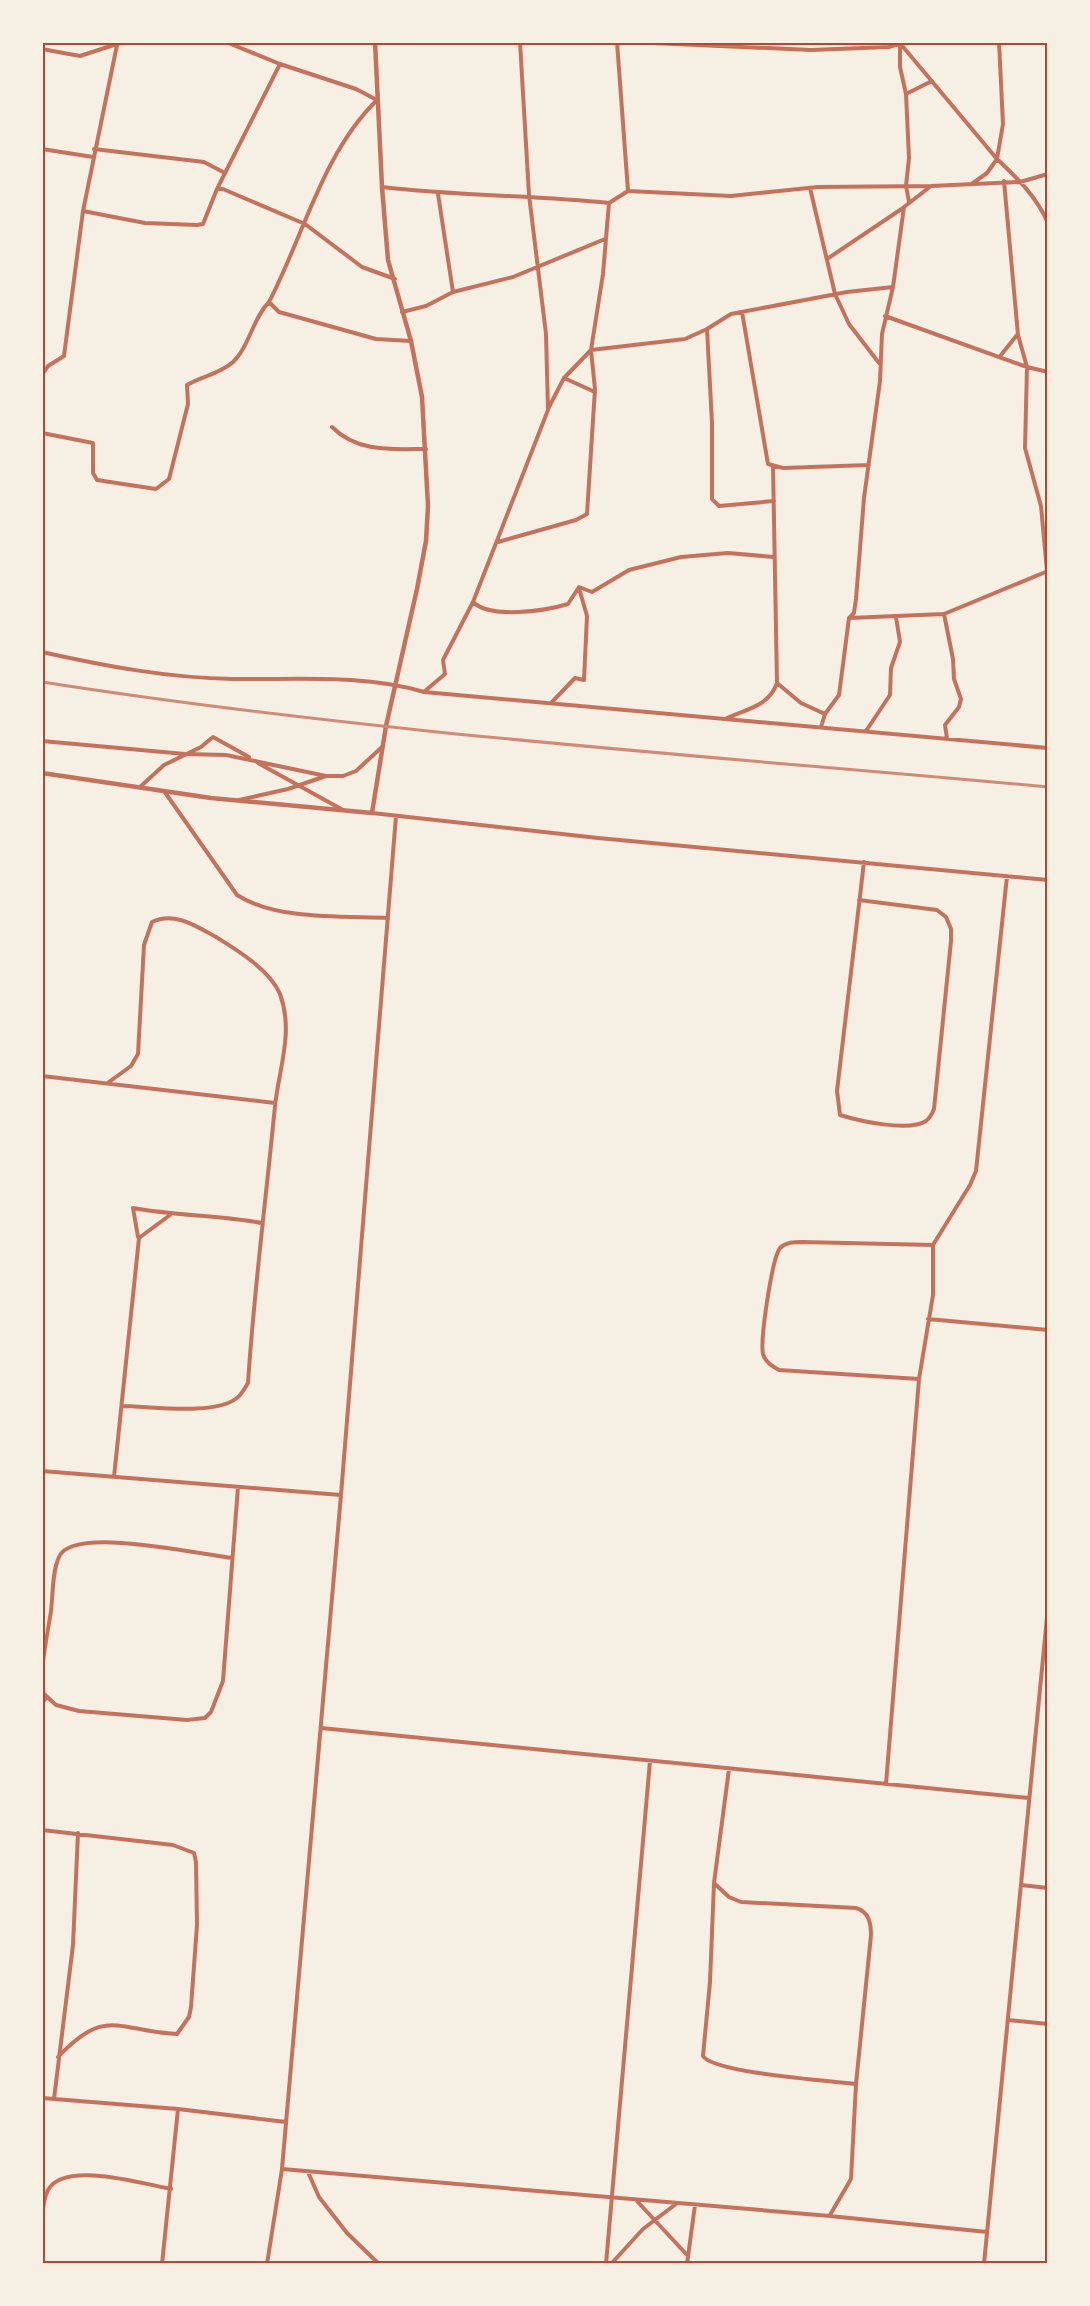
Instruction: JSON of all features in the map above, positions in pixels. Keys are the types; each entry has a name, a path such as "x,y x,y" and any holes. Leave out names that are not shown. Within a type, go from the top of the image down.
{"street":[{"path":"42,49 80,56 123,42"},
{"path":"226,42 280,64 356,89 377,100"},
{"path":"372,813 383,747 398,684 426,541 428,506 422,397 411,341 388,260 381,187 375,42"},
{"path":"520,42 529,195 546,334 548,410"},
{"path":"617,42 628,191"},
{"path":"630,42 811,50 889,47 904,42"},
{"path":"900,42 997,159 1039,203 1048,223"},
{"path":"900,42 900,67 906,94 909,158 906,186 909,202"},
{"path":"972,183 987,173 997,159 1003,124 999,42"},
{"path":"42,372 64,356 83,211 117,45"},
{"path":"83,211 145,223 203,224 207,219 217,189 280,64"},
{"path":"906,94 933,80"},
{"path":"42,434 93,443 93,473 98,480 156,489 164,486 169,479 189,404 187,385 200,377 221,370 235,360 268,302 330,168 352,127 377,100"},
{"path":"42,149 93,157"},
{"path":"94,149 204,162 225,173"},
{"path":"381,187 438,194 529,195 609,203 628,191 731,196 810,188 1020,182 1048,174"},
{"path":"849,618 896,618 944,614 1047,571 1041,506 1025,448 1027,367 1018,334 1004,181"},
{"path":"827,259 931,186"},
{"path":"810,188 835,294 849,324 879,364"},
{"path":"217,189 223,189 305,224 362,267 395,279"},
{"path":"438,194 453,292"},
{"path":"498,542 576,520 587,514 590,507 595,392 591,351 603,274 609,203"},
{"path":"821,727 825,714 840,695 849,618 854,613 880,381 879,364 904,207"},
{"path":"402,312 426,306 453,292 513,277 605,239"},
{"path":"424,692 445,674 443,660 473,602 548,410 564,378 591,351 685,339 731,314 835,294 893,287"},
{"path":"268,302 279,312 376,339 411,341"},
{"path":"742,312 768,464 773,466 869,465"},
{"path":"885,316 1027,367 1048,372"},
{"path":"707,329 712,423 712,499 719,506 774,501"},
{"path":"1001,356 1018,334"},
{"path":"564,378 595,392"},
{"path":"332,427 353,443 363,446 426,449"},
{"path":"727,718 767,700 772,696 777,683 773,466"},
{"path":"579,587 592,592 629,570 681,557 728,553 774,556"},
{"path":"473,602 479,608 496,612 552,608 568,604 579,587"},
{"path":"552,702 575,678 584,680 587,616 579,587"},
{"path":"944,614 953,659 954,679 961,699 959,707 945,725 947,739"},
{"path":"866,731 890,695 891,668 900,642 896,618"},
{"path":"42,652 126,671 231,679 309,678 398,684 424,692 1048,748"},
{"path":"777,683 795,699 825,714"},
{"path":"140,787 164,765 213,737 343,810"},
{"path":"42,741 185,754 226,755 326,776 343,776 356,771 383,747"},
{"path":"42,773 235,801 1048,880"},
{"path":"235,801 299,786 326,776"},
{"path":"164,791 237,895 252,904 278,910 388,918"},
{"path":"267,2264 282,2169 341,1495 396,816"},
{"path":"859,900 937,910 946,917 951,929 950,968 934,1109 929,1119 920,1124 861,1121 840,1115 837,1107 859,900 864,862"},
{"path":"886,1784 919,1379 935,1270 933,1245 970,1185 976,1171 1007,876"},
{"path":"109,1082 131,1066 138,1054 144,940 152,922 167,917 190,924 221,940 267,974 274,983 281,997 286,1035 275,1103 256,1268 248,1383 237,1398 202,1408 122,1406"},
{"path":"42,1076 275,1103"},
{"path":"114,1477 139,1238 133,1208 170,1215 226,1217 262,1223"},
{"path":"139,1238 170,1215"},
{"path":"919,1379 779,1370 769,1364 763,1355 766,1312 777,1253 785,1244 802,1242 933,1245"},
{"path":"928,1319 1048,1330"},
{"path":"42,1471 341,1495"},
{"path":"232,1558 165,1547 87,1541 65,1549 59,1557 46,1646 42,1688 47,1697 56,1705 80,1711 187,1720 205,1718 214,1705 223,1681 238,1487"},
{"path":"984,2264 1048,1607"},
{"path":"42,1703 47,1697"},
{"path":"321,1728 1029,1798"},
{"path":"606,2264 650,1761"},
{"path":"729,1769 714,1883 705,2060 739,2070 856,2084"},
{"path":"42,1830 173,1845 194,1853 196,1862 197,1925 191,2007 189,2017 177,2034 156,2033 115,2025 96,2026 79,2035 58,2057"},
{"path":"54,2099 73,1945 78,1833"},
{"path":"714,1883 729,1897 741,1902 856,1908 865,1913 870,1921 871,1935 856,2084 851,2179 830,2216"},
{"path":"1021,1885 1048,1888"},
{"path":"1008,2020 1048,2024"},
{"path":"42,2098 178,2109 286,2122"},
{"path":"162,2264 178,2109"},
{"path":"282,2169 830,2216 987,2232"},
{"path":"308,2172 319,2197 347,2233 379,2264"},
{"path":"43,2264 44,2202 48,2189 56,2180 68,2175 85,2174 171,2189"},
{"path":"636,2200 688,2256"},
{"path":"611,2264 656,2219 676,2204"},
{"path":"687,2264 695,2205"}],"railway":[{"path":"42,682 292,716 418,730 1048,787"}]}
